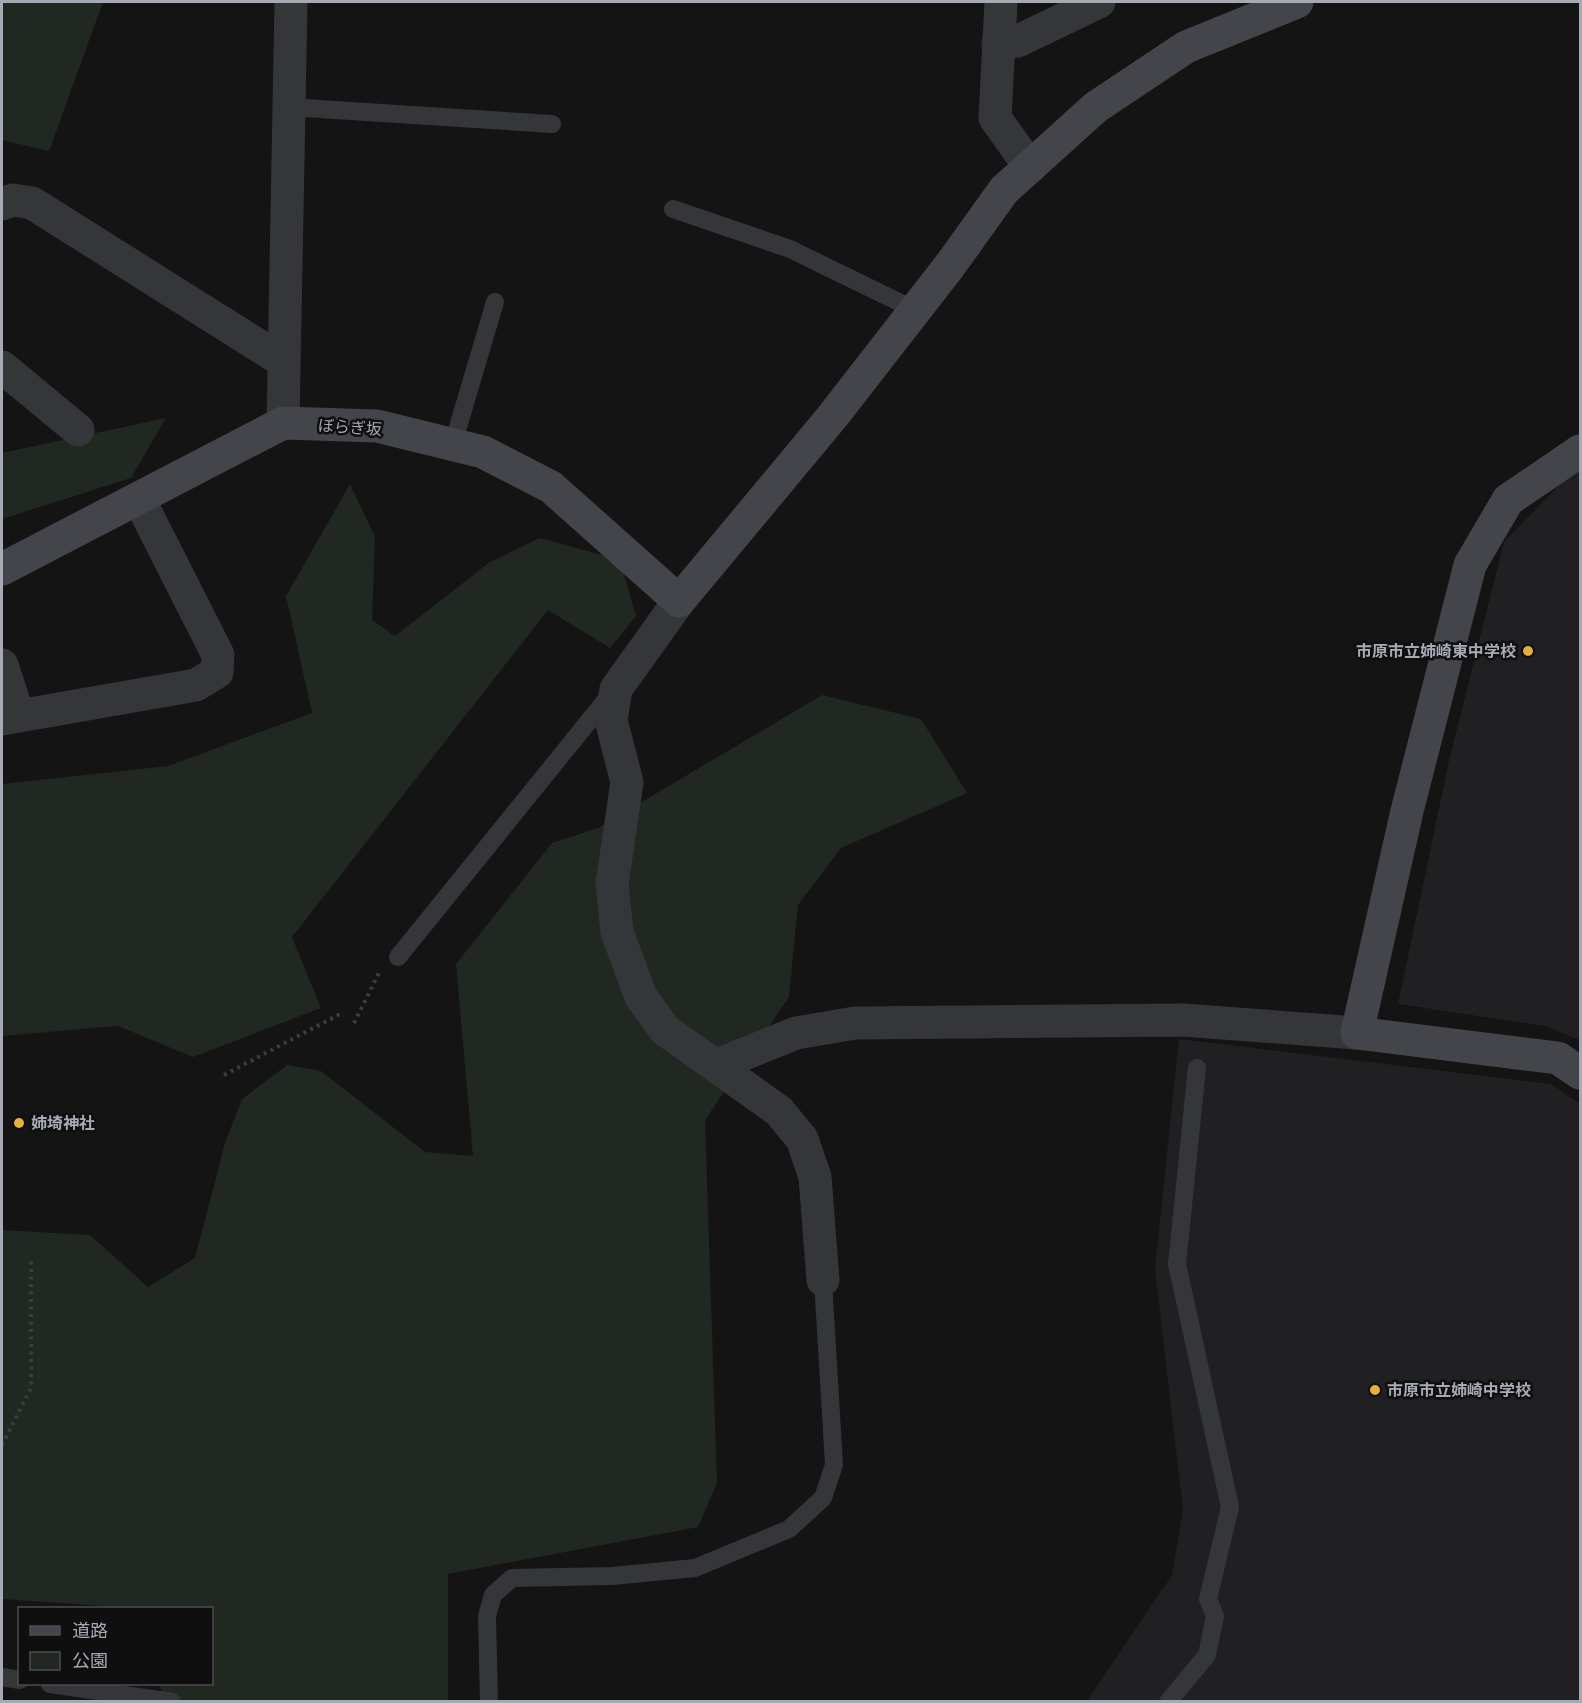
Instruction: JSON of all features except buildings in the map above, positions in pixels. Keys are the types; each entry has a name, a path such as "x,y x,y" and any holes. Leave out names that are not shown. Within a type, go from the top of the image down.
{"street":[{"path":"283,423 291,2"},
{"path":"1001,2 995,118 1030,167"},
{"path":"999,43 1018,41 1099,2"},
{"path":"823,1280 815,1177 802,1139 779,1111 665,1030 641,996 617,932 612,884 627,782 611,720 616,689 679,602 782,479 915,310 1004,190 1096,107 1186,47 1297,2"},
{"path":"2,204 13,200 32,203 283,361"},
{"path":"2,367 78,430"},
{"name":"ぼらぎ坂","path":"2,569 283,423 377,426 483,452 551,488 679,602"},
{"path":"1357,1033 1407,812 1470,565 1508,500 1581,451"},
{"path":"2,665 10,716 196,686 217,672 218,655 139,499"},
{"path":"717,1065 796,1033 855,1023 1183,1020 1357,1033 1557,1058 1581,1073"}],"lane":[{"path":"289,107 552,124"},
{"path":"673,208 790,249 915,310"},
{"path":"453,444 495,302"},
{"path":"390,961 616,689"},
{"path":"1168,1701 1207,1655 1215,1616 1208,1599 1230,1507 1177,1264 1197,1068"},
{"path":"489,1701 487,1616 494,1595 512,1578 612,1576 695,1568 789,1529 823,1498 834,1465 823,1280"},
{"path":"2,1677 18,1680"},
{"path":"64,1685 172,1701"}],"path":[{"path":"354,1023 390,961"},
{"path":"224,1076 340,1014"},
{"path":"2,1445 31,1388 31,1261"}],"shaded area":[{"name":"市原市立姉崎東中学校","path":"1580,471 1580,1040 1545,1026 1398,1004 1449,761 1504,542 1567,477"},
{"name":"市原市立姉崎中学校","path":"1179,1039 1551,1084 1580,1104 1580,1701 1086,1702 1172,1575 1183,1510 1155,1269"}],"green space":[{"path":"2,2 103,2 49,151 2,140"},
{"path":"166,418 131,478 2,519 2,453"},
{"path":"350,484 375,537 372,620 395,636 490,562 540,538 620,560 636,616 610,648 548,610 292,937 321,1008 193,1057 118,1026 2,1036 2,784 168,766 312,713 286,596"},
{"path":"822,695 921,719 967,793 841,848 798,905 789,997 705,1120 717,1483 698,1527 448,1574 448,1701 165,1701 159,1685 213,1685 213,1607 104,1607 2,1599 2,1230 90,1235 148,1287 195,1258 225,1143 242,1099 287,1065 321,1071 425,1152 473,1156 456,964 552,843 598,828"}],"place":[{"name":"市原市立姉崎東中学校","path":"1528,651"},
{"name":"姉埼神社","path":"19,1123"},
{"name":"市原市立姉崎中学校","path":"1375,1390"}]}
